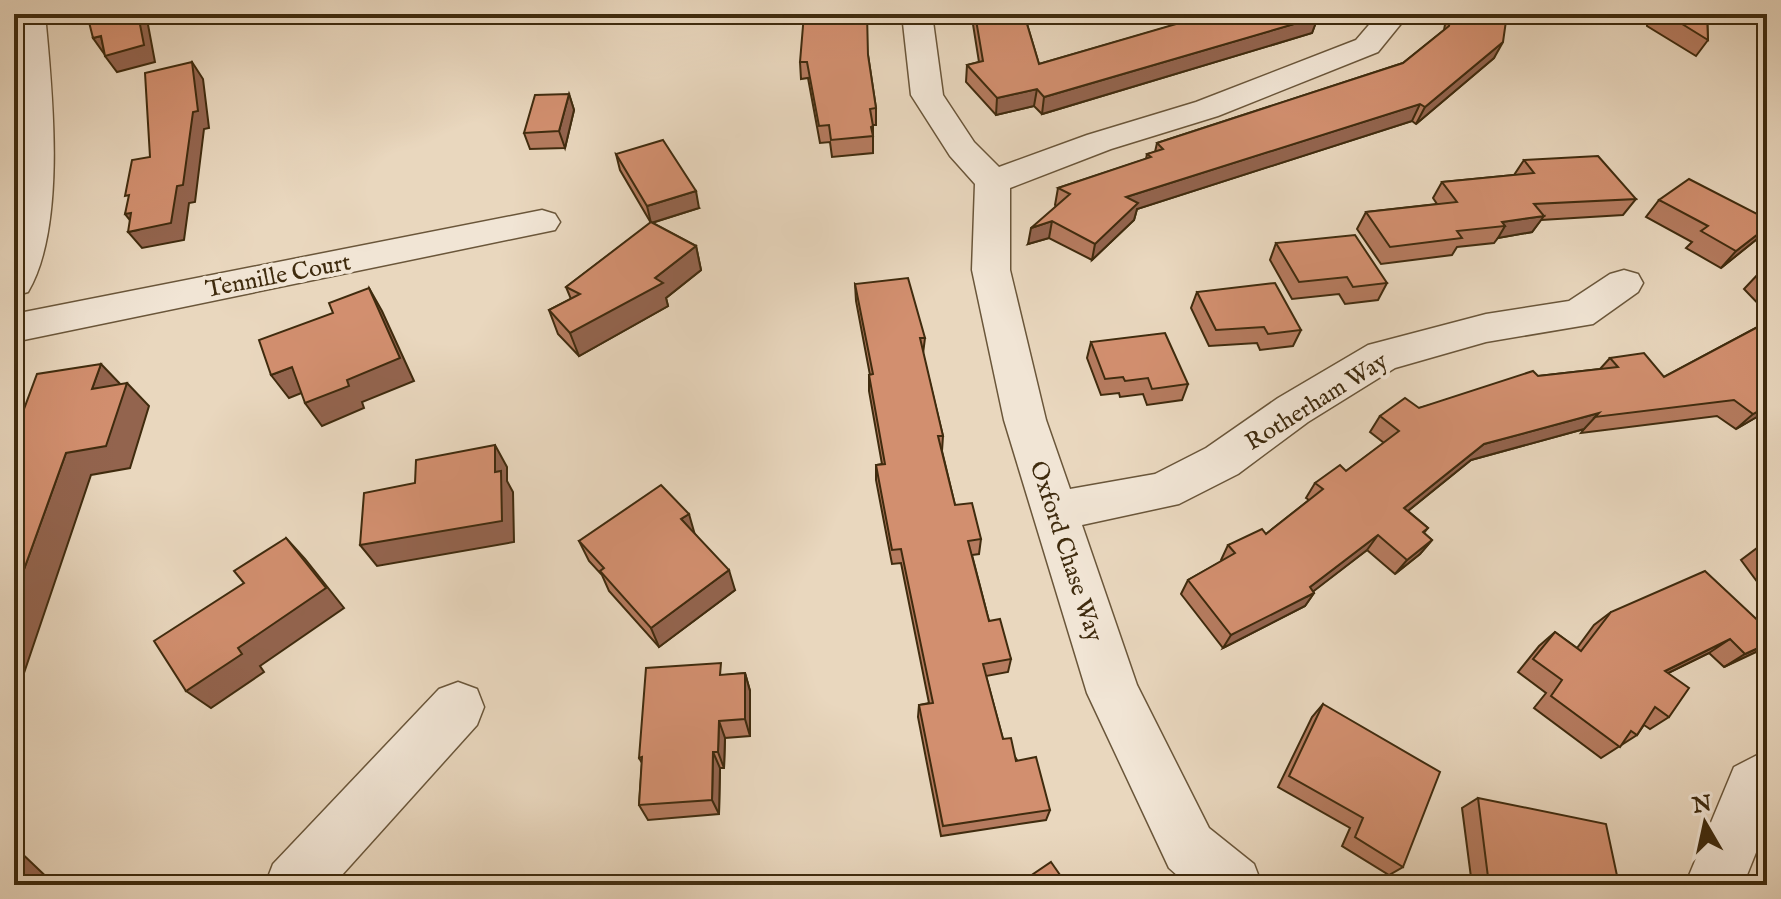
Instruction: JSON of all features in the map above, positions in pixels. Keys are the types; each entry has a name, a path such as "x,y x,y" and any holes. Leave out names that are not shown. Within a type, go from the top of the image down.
{"street":[{"path":"14,283 26,251 38,181 40,127 30,14"},
{"path":"917,14 927,95 962,149 993,182 1099,142 1207,109 1367,46 1389,20 1389,14"},
{"name":"Oxford Chase Way","path":"993,182 991,270 1025,420 1113,693 1189,848 1233,885"},
{"name":"Tennille Court","path":"14,328 542,222"},
{"name":"Rotherham Way","path":"1054,511 1163,491 1222,461 1293,410 1382,356 1486,328 1579,314 1624,283"},
{"path":"294,885 458,707"},
{"path":"1714,885 1754,787 1767,778"}],"building":[{"path":"87,14 138,14 144,45 105,56 101,36 93,38"},
{"path":"804,14 867,14 868,55 876,108 870,109 873,136 831,140 829,125 819,126 807,62 800,62"},
{"path":"975,14 1024,14 1039,64 1205,14 1319,14 1318,17 1044,97 1037,89 997,98 967,65 983,61"},
{"path":"1452,14 1507,14 1503,42 1425,107 1420,104 1126,197 1138,203 1095,244 1052,221 1031,228 1070,194 1058,188 1151,157 1147,154 1163,149 1157,143 1403,63 1449,26"},
{"path":"1666,14 1707,14 1708,40"},
{"path":"192,62 198,111 193,112 183,185 177,186 171,223 128,232 131,213 125,214 129,195 125,196 132,160 150,157 145,73"},
{"path":"569,94 559,131 524,133 535,95"},
{"path":"663,140 696,191 647,206 616,154"},
{"path":"1598,156 1636,199 1534,204 1544,216 1502,222 1505,226 1457,231 1462,238 1390,247 1366,212 1457,202 1442,182 1534,173 1524,160"},
{"path":"1689,179 1767,219 1767,227 1736,251 1701,231 1708,226 1659,200"},
{"path":"651,222 696,246 655,278 663,283 570,333 549,310 580,294 566,287"},
{"path":"1355,235 1387,283 1353,287 1347,277 1299,282 1276,243"},
{"path":"908,278 925,338 920,338 943,436 938,436 955,505 972,503 981,539 968,541 989,621 1000,619 1011,659 983,664 1003,739 1011,738 1016,761 1036,757 1050,810 943,826 919,705 933,703 901,549 892,550 876,465 885,464 869,375 873,374 855,284"},
{"path":"1275,283 1301,330 1268,334 1264,327 1216,330 1197,292"},
{"path":"369,288 400,358 347,380 349,386 305,403 292,367 271,375 259,340 333,313 329,303"},
{"path":"1767,322 1767,406 1753,414 1734,400 1595,417 1599,413 1484,444 1404,508 1428,528 1423,532 1432,540 1407,560 1378,535 1310,587 1314,593 1231,635 1188,580 1235,553 1228,545 1262,529 1266,534 1323,489 1315,483 1340,465 1346,471 1399,431 1380,416 1405,398 1419,408 1533,371 1538,376 1618,367 1610,358 1644,353 1664,377"},
{"path":"1165,333 1188,384 1152,389 1148,378 1125,381 1123,377 1105,379 1091,342"},
{"path":"101,364 92,389 127,383 106,446 66,453 14,597 14,436 37,374"},
{"path":"495,445 495,472 501,471 502,521 360,545 364,493 415,483 416,460"},
{"path":"661,485 689,514 681,519 729,570 651,628 600,571 604,568 579,541"},
{"path":"286,538 326,588 238,648 242,654 186,691 154,641 244,583 234,571"},
{"path":"1705,571 1767,629 1767,644 1745,654 1730,639 1665,671 1689,688 1669,717 1655,707 1637,735 1631,731 1620,747 1551,696 1562,680 1533,659 1555,632 1581,651 1611,612"},
{"path":"721,663 720,675 745,673 745,719 719,721 718,752 713,752 712,800 639,805 646,668"},
{"path":"1323,704 1440,772 1403,867 1355,837 1363,818 1289,776"},
{"path":"1478,798 1606,824 1619,885 1489,885"},
{"path":"1051,862 1067,885 1017,885"},
{"path":"14,866 29,880 25,885 14,885"}]}
